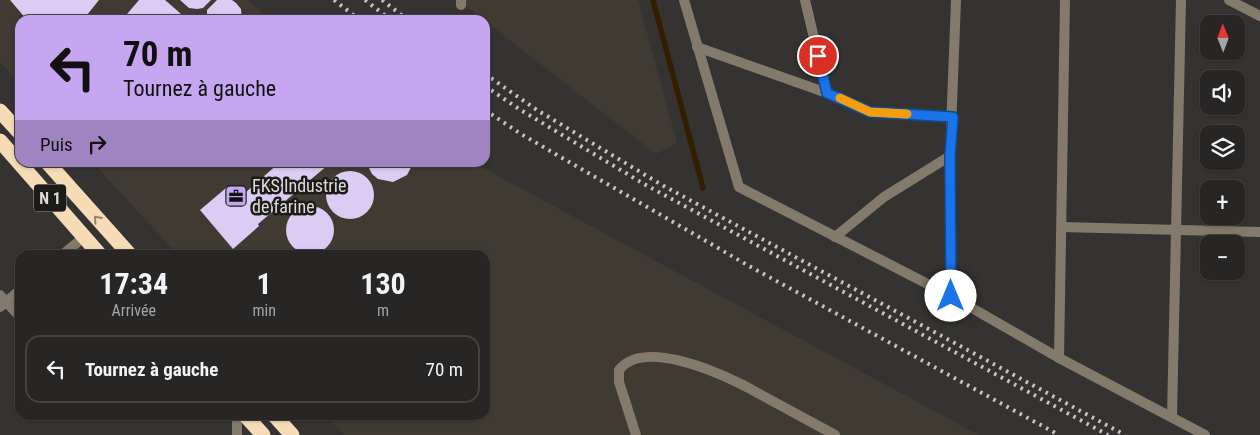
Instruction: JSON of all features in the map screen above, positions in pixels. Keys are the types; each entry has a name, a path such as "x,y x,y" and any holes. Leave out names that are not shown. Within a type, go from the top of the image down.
{"highway":[{"path":"0,111 15,128"},
{"name":"N 1","path":"0,141 15,158"},
{"name":"N 1","path":"23,167 96,250"},
{"name":"N 1","path":"51,167 125,250"},
{"path":"250,420 263,435"},
{"path":"278,420 292,435"}],"street":[{"path":"684,0 739,187 951,296 1059,358 1205,435"},
{"path":"804,0 827,93"},
{"path":"951,296 950,156 956,0"},
{"path":"1059,358 1065,0"},
{"path":"1172,418 1181,0"},
{"path":"1229,0 1260,16"},
{"path":"697,47 827,93 870,112 953,117"},
{"path":"835,236 884,197 950,156"},
{"path":"1062,227 1260,232"},
{"path":"68,250 84,237"},
{"path":"15,293 2,301 15,312"},
{"path":"636,435 618,382 619,370 628,362 644,358 686,361 710,369 836,435"},
{"path":"236,420 237,435"}],"shaded area":[{"path":"0,0 248,0 264,15 15,15 15,78 0,62"},
{"path":"461,0 638,0 677,143 656,154 490,25 490,15 477,15 462,3"},
{"path":"97,167 481,167 979,435 344,435 330,420 490,420 490,250 173,250"}],"building":[{"path":"10,0 99,0 87,15 23,15"},
{"path":"139,0 165,0 182,15 126,15"},
{"path":"180,0 211,0 203,8 197,9 189,8"},
{"path":"217,0 232,0 241,9 242,15 207,15 207,10"},
{"path":"274,167 326,167 258,224 259,226 233,249 200,210 226,188 237,200"},
{"path":"368,167 411,167 407,175 393,182 378,179 372,174"},
{"path":"345,171 355,171 364,175 370,181 373,186 373,204 364,215 355,219 345,219 336,215 330,209 326,200 326,190 330,181 336,175"},
{"path":"301,207 319,207 330,216 334,225 333,239 324,250 296,250 287,239 287,221"}],"waterway":[{"path":"653,0 703,188"}],"railway":[{"path":"334,0 354,15"},
{"path":"365,0 384,15"},
{"path":"382,0 402,15"},
{"path":"490,77 537,110 662,185 1125,435"},
{"path":"490,89 519,109 644,184 1108,435"},
{"path":"490,113 521,134 749,266 1059,435"}],"slow traffic":[{"path":"840,98 870,112 907,114"}],"place":[{"name":"FKS Industrie de farine","path":"236,196"}],"route":[{"path":"818,56 827,93 870,112 953,117 950,156 951,296"}]}
